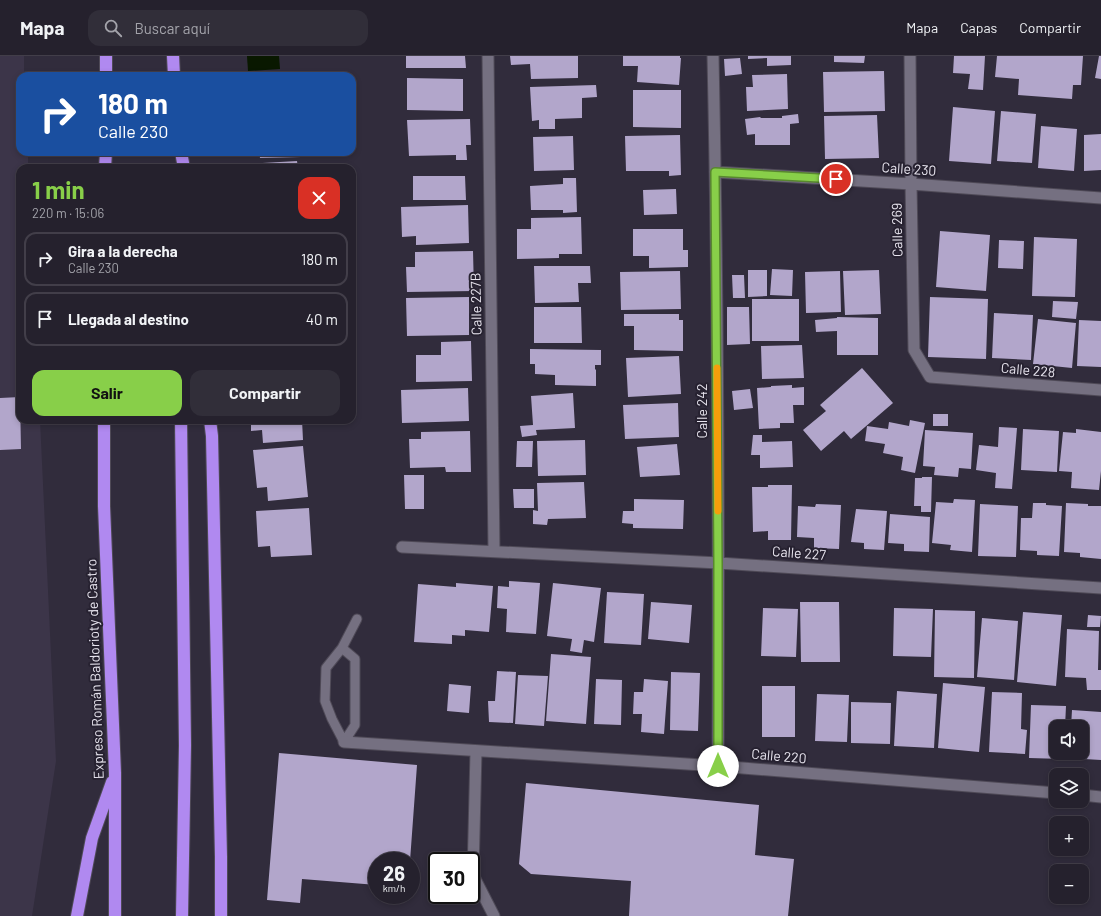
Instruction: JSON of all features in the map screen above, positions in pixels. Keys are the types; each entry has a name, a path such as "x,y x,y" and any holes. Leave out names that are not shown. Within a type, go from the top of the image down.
{"highway":[{"path":"106,56 106,72"},
{"path":"173,56 174,72"},
{"name":"Expreso Román Baldorioty de Castro","path":"104,424 104,506 115,773 115,916"},
{"path":"181,424 184,737 182,916"},
{"path":"210,424 221,849 221,916"},
{"path":"77,916 92,838 115,773"}],"street":[{"name":"Calle 227B","path":"488,56 494,551"},
{"name":"Calle 242","path":"713,56 718,563 718,766"},
{"name":"Calle 269","path":"910,56 914,350 930,377 953,379"},
{"name":"Calle 230","path":"715,172 1101,198"},
{"name":"Calle 228","path":"953,379 1101,390"},
{"name":"Calle 227","path":"402,547 718,563 1101,588"},
{"name":"Calle 220","path":"344,742 718,766 1049,792"},
{"path":"476,751 473,875 494,916"},
{"path":"1089,796 1101,797"}],"lane":[{"path":"342,648 355,659 355,725 344,742 332,719 325,701 326,668 342,648 357,619"}],"shaded area":[{"path":"0,56 24,56 24,72 16,72 16,156 28,156 28,164 16,164 16,424 40,424 56,761 32,916 0,916"},
{"path":"247,56 279,56 280,69 248,71"}],"building":[{"path":"406,56 465,56 466,68 406,68"},
{"path":"510,56 578,56 578,78 531,79 530,64 511,65"},
{"path":"623,56 680,56 679,85 637,82 638,66 623,66"},
{"path":"748,56 791,56 791,65 767,66 767,58 748,59"},
{"path":"834,56 865,56 864,63 834,62"},
{"path":"954,56 985,56 983,90 968,89 970,74 953,73"},
{"path":"997,56 1083,56 1081,85 1073,85 1072,99 1018,95 1019,79 995,77"},
{"path":"1099,56 1101,56 1101,79 1095,78"},
{"path":"740,58 742,74 725,76 724,59"},
{"path":"884,71 885,111 824,112 823,72"},
{"path":"787,74 788,109 747,111 746,87 753,87 752,75"},
{"path":"407,78 463,79 463,111 407,110"},
{"path":"596,85 597,97 582,98 582,118 555,119 555,129 539,129 539,120 532,121 530,87"},
{"path":"633,90 681,90 681,128 633,127"},
{"path":"953,107 995,111 991,164 949,161"},
{"path":"1001,111 1036,114 1032,163 997,161"},
{"path":"798,114 799,123 790,124 790,145 755,145 755,134 747,135 745,119 760,117 782,118 782,116"},
{"path":"877,115 879,158 825,159 824,116"},
{"path":"470,119 471,145 466,145 467,160 456,160 456,155 409,156 407,120"},
{"path":"1041,126 1077,129 1074,171 1038,168"},
{"path":"1101,134 1101,170 1084,171 1084,135"},
{"path":"680,135 681,175 669,176 669,171 626,171 625,136"},
{"path":"573,136 574,170 534,171 533,137"},
{"path":"260,156 301,156 301,157 260,158"},
{"path":"297,161 297,164 245,164"},
{"path":"413,176 465,176 466,200 413,200"},
{"path":"563,178 576,178 577,212 563,213 563,210 531,210 530,186 563,184"},
{"path":"676,189 677,214 644,215 643,190"},
{"path":"468,205 469,243 416,245 416,236 402,237 401,207"},
{"path":"581,217 582,254 559,254 559,258 517,259 517,229 531,229 531,218"},
{"path":"633,229 683,229 683,250 688,250 688,267 649,268 649,256 633,256"},
{"path":"940,231 990,235 986,291 936,287"},
{"path":"1034,237 1077,239 1075,297 1032,296"},
{"path":"999,240 1024,241 1023,269 998,268"},
{"path":"473,251 474,291 407,292 406,267 415,267 415,252"},
{"path":"534,266 590,266 591,283 578,283 579,302 535,303"},
{"path":"772,269 793,270 792,296 770,295"},
{"path":"748,270 767,270 767,296 748,297"},
{"path":"879,270 881,314 845,315 843,271"},
{"path":"680,271 681,309 621,310 620,272"},
{"path":"840,271 841,312 806,313 805,272"},
{"path":"732,275 744,275 745,298 733,298"},
{"path":"469,297 469,335 407,336 406,298"},
{"path":"930,297 988,299 986,359 928,357"},
{"path":"752,299 799,299 799,341 752,341"},
{"path":"1053,301 1078,302 1076,319 1052,317"},
{"path":"534,307 581,307 582,343 534,343"},
{"path":"727,307 749,307 750,344 727,345"},
{"path":"994,313 1033,315 1031,360 992,358"},
{"path":"624,314 679,314 679,320 683,320 683,351 634,350 634,326 624,326"},
{"path":"837,317 878,318 878,355 837,355 837,331 816,332 815,320"},
{"path":"1038,319 1076,323 1072,368 1033,364"},
{"path":"1079,320 1101,321 1101,367 1077,366"},
{"path":"471,341 472,381 416,382 416,355 441,355 441,342"},
{"path":"802,345 804,378 762,379 761,346"},
{"path":"530,349 601,350 601,365 595,365 596,386 555,385 555,375 535,374 535,364 530,364"},
{"path":"679,356 681,394 628,397 626,358"},
{"path":"862,368 893,403 851,439 844,431 821,451 803,430 826,411 820,405"},
{"path":"792,385 792,388 804,387 804,405 793,405 794,423 780,423 780,428 759,429 757,388"},
{"path":"468,388 469,421 402,423 401,390"},
{"path":"750,389 753,408 734,410 732,391"},
{"path":"573,393 575,428 536,430 537,435 522,437 520,426 533,425 531,396"},
{"path":"16,397 16,424 21,424 21,449 0,450 0,398"},
{"path":"678,403 679,437 625,439 623,405"},
{"path":"933,414 948,414 948,426 933,426"},
{"path":"910,420 925,423 915,473 901,470 903,457 883,453 885,444 865,441 867,426 888,429 889,422 909,426"},
{"path":"251,424 302,424 303,440 263,443 262,430 251,431"},
{"path":"999,427 1017,428 1012,489 995,488 996,473 976,470 979,445 998,447"},
{"path":"1023,429 1059,431 1057,472 1021,470"},
{"path":"1076,429 1101,432 1101,471 1099,490 1071,488 1072,472 1059,471 1063,432 1076,433"},
{"path":"925,430 973,433 971,469 959,468 958,477 934,475 935,467 923,466"},
{"path":"470,431 471,472 446,472 445,467 410,468 409,439 421,439 421,432"},
{"path":"753,435 762,435 762,442 792,441 793,467 760,468 760,455 751,455"},
{"path":"585,440 586,475 538,476 537,441"},
{"path":"517,441 533,441 532,467 516,467"},
{"path":"677,444 680,475 640,477 637,447"},
{"path":"303,446 308,497 268,501 267,487 257,488 253,450"},
{"path":"404,475 424,475 424,509 405,509"},
{"path":"932,477 931,512 921,512 921,506 914,506 915,478"},
{"path":"584,482 586,518 548,519 547,525 533,524 533,510 538,511 537,483"},
{"path":"768,485 792,485 791,540 768,540 768,531 753,532 752,487 768,487"},
{"path":"513,489 534,489 534,508 514,508"},
{"path":"634,499 684,500 683,529 633,528 633,524 622,523 623,511 634,511"},
{"path":"954,499 975,500 972,552 950,550 951,545 932,543 936,502 953,503"},
{"path":"1033,503 1046,503 1046,505 1062,506 1059,556 1037,555 1037,551 1020,550 1021,518 1032,518"},
{"path":"1066,503 1101,506 1101,559 1080,557 1080,553 1064,552"},
{"path":"816,504 841,505 839,549 814,548 814,538 797,537 798,506 815,507"},
{"path":"980,504 1018,506 1016,557 978,556"},
{"path":"309,508 312,555 271,557 270,546 258,547 256,511"},
{"path":"856,509 887,511 884,550 864,549 864,543 851,542"},
{"path":"890,514 930,517 929,552 904,551 904,544 888,543"},
{"path":"509,581 540,583 536,634 506,632 507,609 497,608 498,586 509,587"},
{"path":"456,583 493,586 489,632 465,630 465,636 452,635 452,644 414,642 418,584 456,587"},
{"path":"553,583 601,588 594,642 584,640 582,653 570,651 572,639 547,636"},
{"path":"607,592 644,594 641,645 604,643"},
{"path":"651,602 692,605 689,643 648,639"},
{"path":"800,602 839,602 840,662 801,662"},
{"path":"763,608 798,609 796,657 761,656"},
{"path":"894,608 933,609 931,657 893,656"},
{"path":"935,610 975,611 974,678 934,677"},
{"path":"1023,612 1062,615 1056,686 1017,682"},
{"path":"1088,615 1101,616 1100,627 1087,627"},
{"path":"982,618 1018,621 1014,680 977,677"},
{"path":"1067,629 1099,631 1098,670 1101,670 1101,690 1087,690 1086,678 1065,677"},
{"path":"551,654 591,657 586,724 546,721"},
{"path":"497,671 516,672 513,723 489,722 488,701 495,701"},
{"path":"671,672 700,673 698,731 670,730"},
{"path":"518,675 548,676 544,726 515,724"},
{"path":"596,679 622,680 621,725 594,724"},
{"path":"644,679 668,681 664,734 641,732 642,714 633,714 634,692 643,692"},
{"path":"943,683 985,687 979,752 938,748"},
{"path":"449,684 471,686 469,713 447,711"},
{"path":"762,686 795,686 795,737 762,737"},
{"path":"897,691 937,694 934,748 894,746"},
{"path":"992,692 1022,693 1021,729 1027,730 1025,754 989,752"},
{"path":"817,694 849,695 847,742 815,741"},
{"path":"851,702 891,703 890,744 851,743"},
{"path":"1031,705 1066,706 1065,720 1049,720 1049,759 1029,758"},
{"path":"1072,710 1101,712 1101,760 1089,759 1089,720 1071,720"},
{"path":"279,753 417,765 411,852 368,852 368,884 302,879 300,903 267,900"},
{"path":"526,783 759,805 755,855 794,859 788,916 629,916 631,881 531,874 519,864"}],"slow traffic":[{"path":"717,368 718,511"}],"route":[{"path":"718,766 715,172 836,179"}]}
